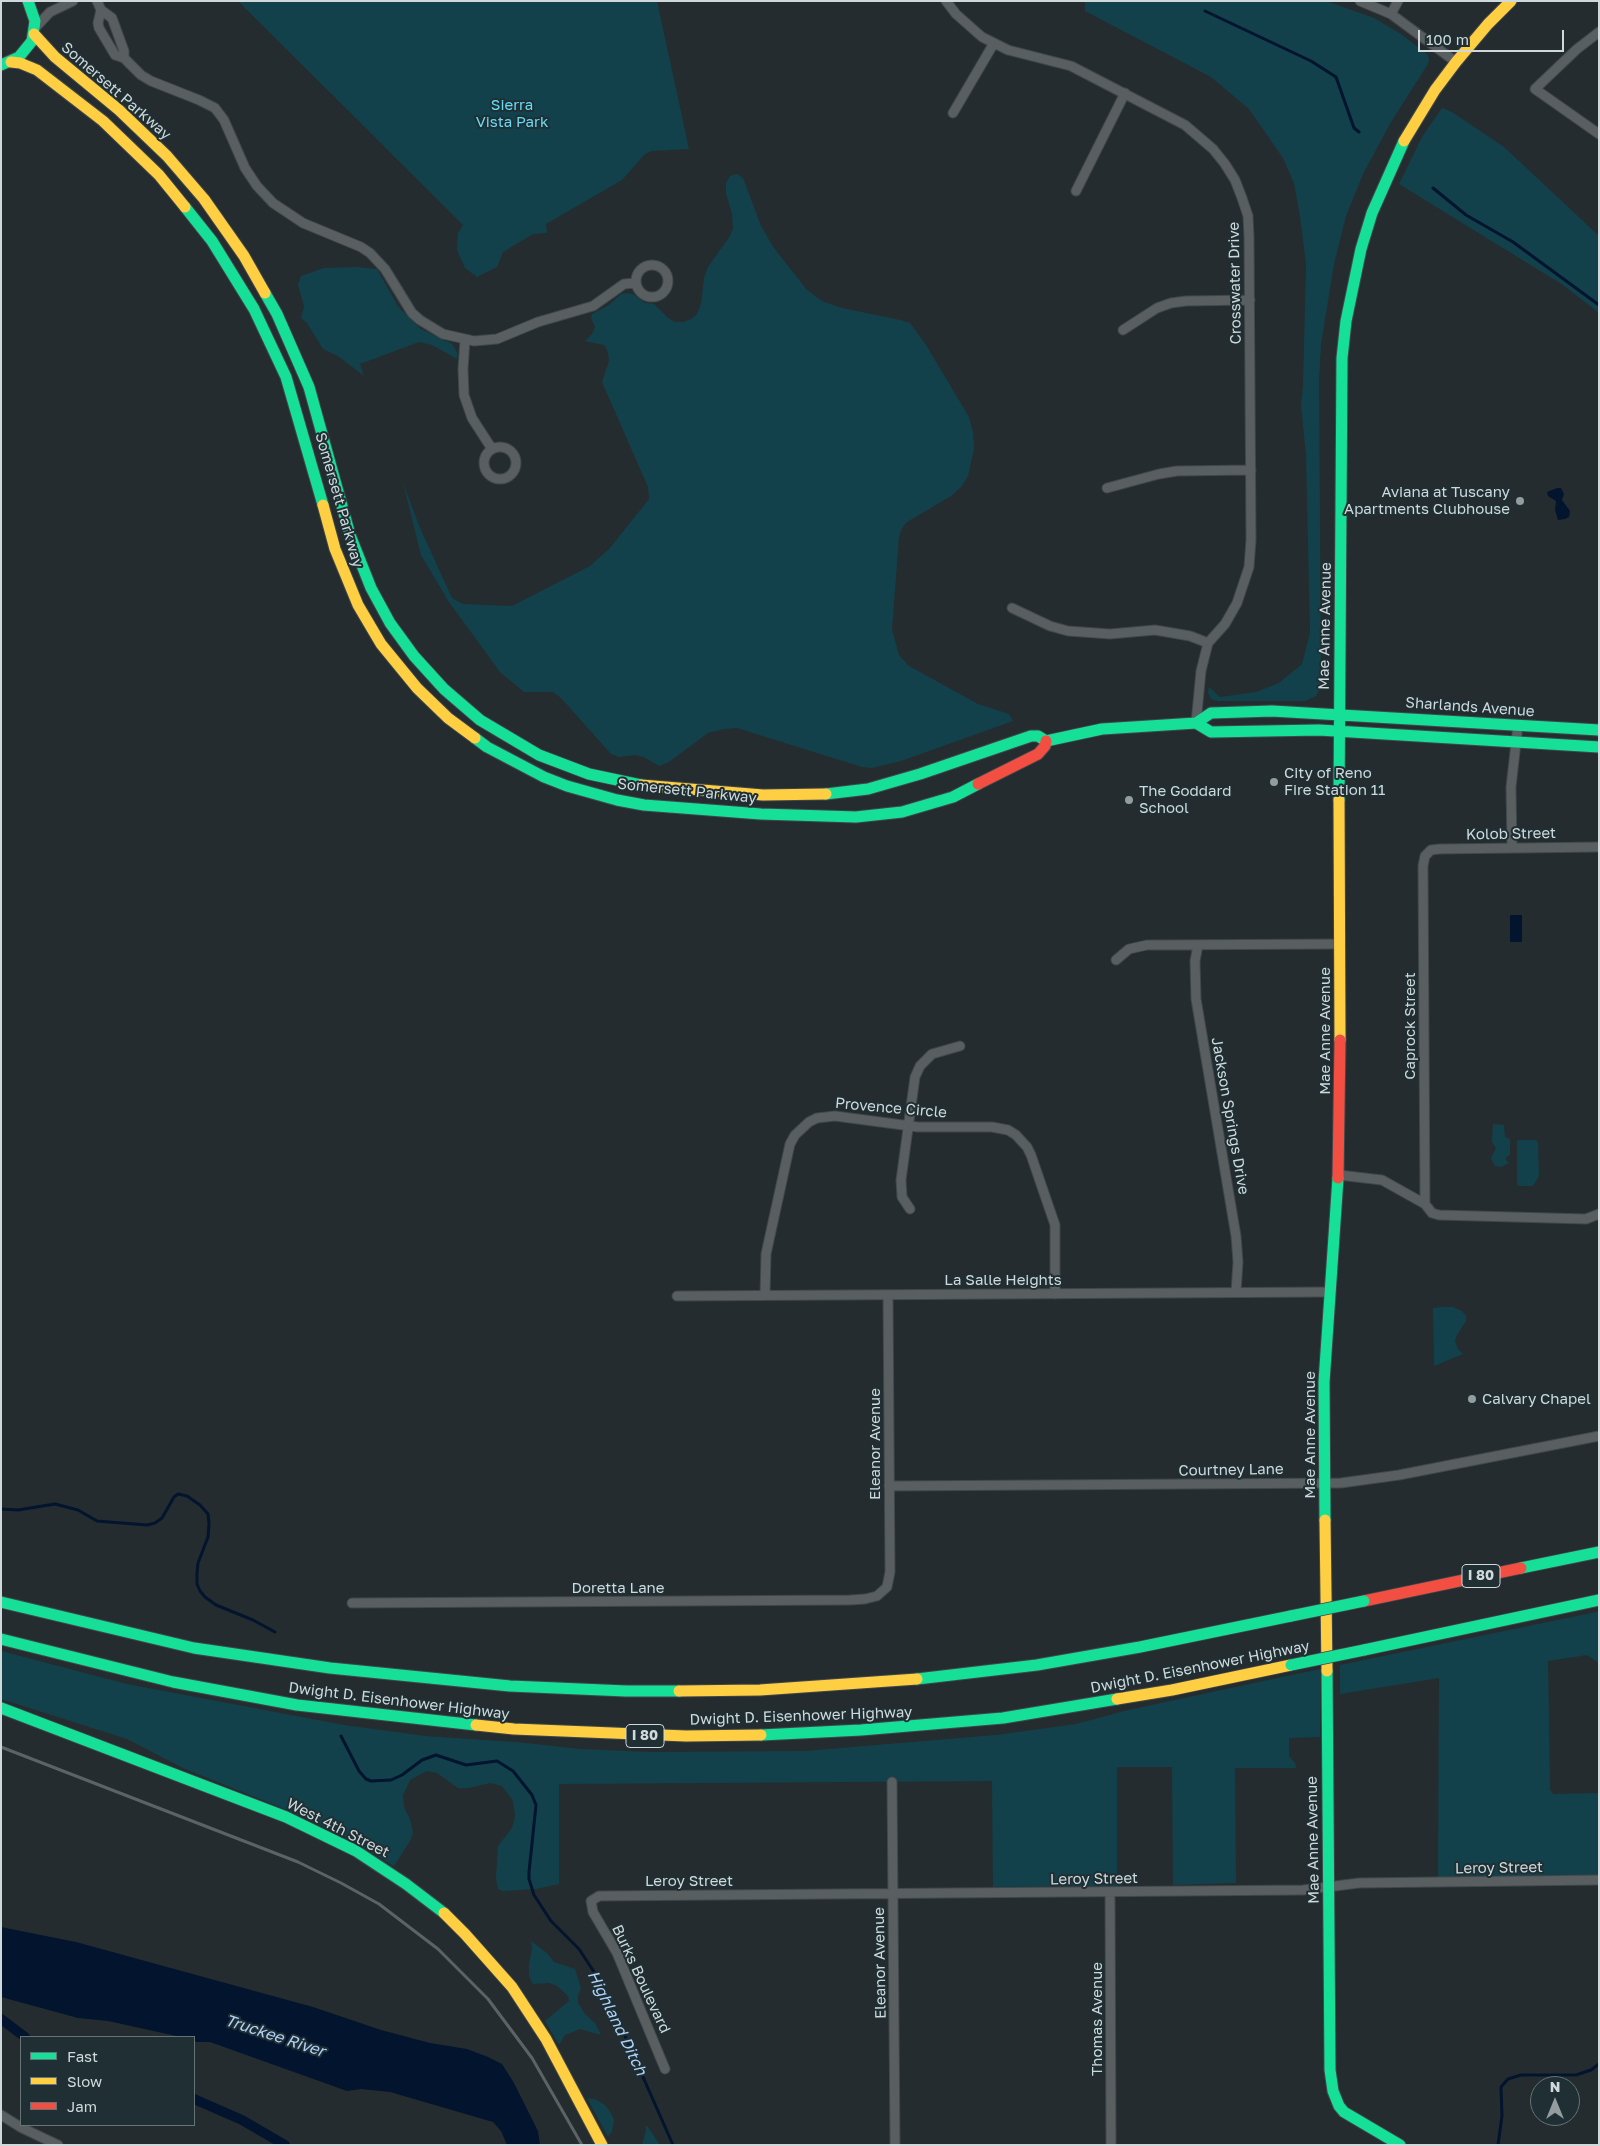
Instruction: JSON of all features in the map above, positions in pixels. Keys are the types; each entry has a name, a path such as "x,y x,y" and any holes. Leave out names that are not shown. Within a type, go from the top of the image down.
{"main road":[{"path":"6,63 26,50 34,31 33,11 28,1"},
{"name":"Mae Anne Avenue","path":"1400,2145 1350,2117 1339,2106 1333,2092 1330,2070 1324,1382 1329,1292 1339,1175 1339,714 1342,358 1350,294 1364,240 1388,173 1416,120 1456,62 1488,24 1511,1"},
{"name":"Somersett Parkway","path":"34,31 54,57 119,110 167,156 204,199 244,256 277,314 309,387 350,535 371,588 390,622 414,656 444,690 480,720 538,755 589,774 639,785 763,795 816,795 868,789 920,774 1031,736 1038,736 1046,741 1102,728 1196,723 1211,732 1314,730 1339,732"},
{"name":"Somersett Parkway","path":"6,63 20,63 37,70 103,121 159,175 212,241 254,309 286,377 302,426 335,549 358,605 386,651 417,688 448,718 487,747 544,777 575,789 617,800 644,805 856,817 902,812 953,797 1038,754 1045,746 1046,741"},
{"name":"Somersett Parkway","path":"1196,723 1205,716 1218,712 1272,711 1339,714"},
{"name":"Sharlands Avenue","path":"1339,714 1599,730"},
{"path":"1339,732 1599,747"},
{"name":"Dwight D. Eisenhower Highway","path":"1,1602 194,1648 321,1667 485,1684 626,1691 760,1690 936,1677 1088,1656 1599,1552"},
{"name":"Dwight D. Eisenhower Highway","path":"1,1640 173,1682 297,1705 399,1718 514,1729 686,1736 861,1730 1003,1718 1163,1692 1599,1600"},
{"name":"West 4th Street","path":"1,1708 286,1817 356,1851 406,1884 448,1916 512,1987 546,2039 602,2145"}],"street":[{"path":"34,31 50,12 73,1"},
{"name":"Crosswater Drive","path":"946,1 969,28 994,43 1008,50 1071,66 1185,125 1213,149 1235,180 1248,216 1251,540 1248,567 1237,603 1225,624 1208,644 1201,672 1196,723"},
{"path":"1360,1 1391,14 1456,62"},
{"path":"1391,14 1398,1"},
{"path":"99,6 112,18 124,51 124,58"},
{"path":"99,6 99,28 115,54 124,58 150,81 215,108 224,120 245,168 257,186 273,203 303,223 361,247 385,269 404,303 420,320 443,334 466,340 486,341 508,336 538,322 593,306 624,284 636,283"},
{"path":"1599,32 1577,49 1535,89 1599,134"},
{"path":"953,113 994,43"},
{"path":"1076,191 1125,93"},
{"path":"1123,330 1157,308 1171,303 1250,300"},
{"path":"466,340 463,370 464,395 472,418 492,449"},
{"path":"1107,488 1177,471 1251,470"},
{"path":"1012,608 1050,626 1068,631 1110,634 1155,630 1190,636 1208,644"},
{"path":"1512,848 1511,787 1518,725"},
{"name":"Kolob Street","path":"1430,850 1595,847"},
{"name":"Caprock Street","path":"1425,1204 1423,866 1424,856 1430,850"},
{"path":"1116,960 1122,953 1137,946 1340,944"},
{"name":"Jackson Springs Drive","path":"1198,945 1195,961 1196,999 1236,1236 1238,1262 1236,1292"},
{"path":"910,1209 902,1197 901,1190 914,1077 920,1066 938,1051 960,1046"},
{"name":"Provence Circle","path":"765,1295 766,1254 769,1234 787,1155 795,1135 810,1122 826,1116 907,1126 1000,1127 1008,1130 1022,1141 1030,1155 1055,1225 1055,1294"},
{"path":"1339,1175 1382,1180 1425,1204 1432,1213 1439,1215 1586,1219 1599,1214"},
{"name":"La Salle Heights","path":"677,1296 1329,1292"},
{"name":"Eleanor Avenue","path":"883,1592 890,1572 888,1295"},
{"name":"Courtney Lane","path":"889,1486 1325,1483 1383,1478 1599,1436"},
{"name":"Doretta Lane","path":"352,1603 850,1600 875,1597 883,1592"},
{"name":"Eleanor Avenue","path":"892,1782 895,2145"},
{"name":"Leroy Street","path":"591,1901 599,1896 608,1895 1304,1890 1359,1883 1599,1880"},
{"name":"Thomas Avenue","path":"1110,1892 1111,2145"},
{"name":"Burks Boulevard","path":"591,1901 593,1912 617,1953 666,2069"},
{"path":"1,2115 22,2128 58,2145"}],"green space":[{"name":"Sierra Vista Park","path":"238,1 657,1 689,149 652,151 645,154 622,180 546,224 547,233 533,234 503,252 497,267 477,277 465,268 457,250 458,233 463,225"},
{"path":"1085,1 1326,1 1374,18 1401,34 1427,54 1429,58 1428,64 1391,122 1363,174 1346,216 1334,264 1321,344 1319,380 1321,682 1316,696 1305,701 1217,701 1211,699 1208,693 1209,687 1220,697 1256,692 1279,683 1302,664 1310,633 1306,455 1301,405 1306,264 1294,183 1283,158 1249,109 1211,77 1085,11"},
{"path":"1442,108 1452,112 1504,147 1599,236 1599,313 1563,285 1399,184 1422,137"},
{"path":"737,174 743,178 761,226 774,248 806,289 822,301 842,308 910,323 926,345 969,417 973,432 974,449 968,476 961,487 951,496 907,522 902,528 899,537 892,630 899,655 909,666 978,704 1009,714 1013,721 901,761 872,768 862,767 737,728 708,733 669,762 659,766 644,757 635,755 619,757 611,754 561,698 553,692 524,692 500,672 449,602 421,555 403,483 420,528 452,598 463,604 512,606 590,566 610,548 649,499 648,487 602,382 609,361 608,352 604,345 585,341 592,334 595,327 591,318 592,314 609,305 621,294 626,293 633,294 645,303 654,304 675,322 684,322 697,314 701,304 704,278 708,267 730,236 733,228 732,214 726,193 726,183 730,176"},
{"path":"357,267 377,269 398,306 421,329 452,344 457,352 457,359 432,345 419,342 360,364 364,376 338,356 323,349 307,323 301,318 304,306 298,285 301,276 324,268"},
{"path":"1493,1124 1504,1125 1505,1137 1510,1139 1510,1155 1506,1157 1509,1163 1501,1167 1495,1166 1491,1158 1496,1148 1492,1142"},
{"path":"1518,1140 1536,1140 1538,1142 1539,1176 1533,1186 1519,1186 1517,1184"},
{"path":"1453,1307 1466,1315 1466,1321 1455,1341 1458,1349 1463,1354 1434,1366 1433,1308"},
{"path":"1599,1612 1599,1663 1587,1655 1548,1661 1550,1789 1553,1794 1599,1793 1599,1875 1438,1877 1439,1678 1340,1694 1340,1665"},
{"path":"1,1651 127,1684 344,1725 425,1736 516,1742 580,1749 650,1752 805,1751 996,1735 1076,1724 1128,1710 1320,1669 1320,1737 1289,1738 1289,1756 1295,1763 1296,1768 1235,1768 1236,1883 1173,1885 1172,1767 1117,1767 1117,1878 1122,1886 993,1887 992,1781 559,1784 559,1884 536,1889 503,1891 498,1889 496,1879 498,1846 512,1828 515,1816 513,1801 502,1786 490,1783 469,1788 458,1788 437,1773 427,1771 410,1780 403,1795 404,1807 410,1819 413,1832 410,1841 394,1866 342,1835 287,1810 183,1768 127,1739 1,1699"},
{"path":"531,1941 547,1953 554,1962 575,1969 581,1988 578,2003 585,2014 595,2023 601,2035 580,2029 565,2035 559,2045 545,2021 569,2001 568,1996 557,1986 549,1983 533,1984 529,1976"},
{"path":"587,2098 595,2099 605,2105 611,2113 614,2120 612,2131 608,2137"},
{"path":"645,2126 648,2127 660,2145 642,2145 646,2131"}],"water":[{"path":"1561,488 1564,494 1562,500 1570,511 1569,517 1558,520 1555,510 1556,501 1548,496 1547,492"},
{"path":"1510,915 1522,915 1522,942 1510,942"},
{"name":"Truckee River","path":"1,1927 76,1942 313,2007 381,2030 430,2043 467,2049 502,2064 514,2083 538,2131 540,2145 507,2145 501,2131 493,2122 390,2092 361,2089 347,2091 210,2042 195,2041 195,2036 176,2036 108,2021 78,2018 1,1997"}],"waterway":[{"path":"1205,11 1311,61 1336,77 1354,128 1359,132"},
{"path":"1433,188 1466,215 1513,242 1599,305"},
{"name":"Highland Ditch","path":"1,1509 18,1510 55,1504 78,1510 97,1521 147,1525 155,1523 162,1518 174,1497 178,1494 187,1496 200,1505 208,1514 208,1537 198,1563 197,1584 200,1591 216,1605 253,1620 275,1632"},
{"name":"Highland Ditch","path":"341,1736 359,1771 366,1779 371,1781 391,1780 402,1775 422,1760 436,1755 466,1765 497,1761 513,1771 532,1795 536,1805 529,1872 534,1895 551,1921 579,1949 602,1984 673,2145"},
{"path":"1,2019 24,2036"},
{"name":"Highland Ditch","path":"1498,2145 1502,2116 1501,2087 1508,2079 1521,2075 1576,2075 1591,2070 1599,2064"},
{"path":"195,2099 242,2120 285,2145"}],"railway":[{"path":"1,1747 298,1862 379,1904 438,1949 488,1999 532,2058 582,2145"}],"traffic: fast":[{"path":"1,65 19,57 32,41 35,21 28,1"},
{"path":"1339,800 1342,358 1346,321 1361,249 1372,213 1404,141"},
{"path":"185,207 212,241 254,309 286,377 323,505"},
{"path":"265,293 277,314 309,387 350,535 371,588 390,623 414,656 444,689 480,720 539,755 589,774 641,785"},
{"path":"1196,723 1211,713 1272,711 1599,730"},
{"path":"1046,741 1102,729 1196,723 1211,732 1319,730 1599,747"},
{"path":"826,794 868,789 920,774 1031,736 1038,736 1046,741"},
{"path":"475,738 487,747 544,777 567,786 617,800 644,805 761,814 856,817 902,812 953,797 978,784"},
{"path":"1325,1520 1324,1382 1338,1178"},
{"path":"1521,1568 1599,1552"},
{"path":"1364,1650 1599,1600"},
{"path":"1291,1616 1364,1601"},
{"path":"1,1602 194,1648 330,1668 510,1686 626,1691 679,1691"},
{"path":"917,1679 1037,1665 1140,1647 1291,1616"},
{"path":"1,1639 173,1682 297,1705 476,1725"},
{"path":"1291,1665 1364,1650"},
{"path":"1327,1671 1330,2070 1333,2091 1339,2106 1344,2112 1400,2145"},
{"path":"761,1735 861,1730 1003,1718 1117,1699"},
{"path":"1,1708 286,1817 356,1851 406,1884 444,1913"}],"traffic: slow":[{"path":"1404,141 1435,90 1456,62 1488,24 1511,1"},
{"path":"34,34 55,57 119,110 167,156 204,199 244,256 265,293"},
{"path":"11,62 20,63 37,70 103,121 159,175 185,207"},
{"path":"323,505 335,549 358,605 381,644 417,688 448,718 475,738"},
{"path":"641,785 763,795 826,794"},
{"path":"1339,800 1340,1040"},
{"path":"1325,1520 1327,1671"},
{"path":"1117,1699 1172,1690 1291,1665"},
{"path":"679,1691 760,1690 917,1679"},
{"path":"476,1725 514,1729 686,1736 761,1735"},
{"path":"444,1913 512,1987 546,2039 602,2145"}],"traffic: jam":[{"path":"978,784 1038,754 1045,746 1046,741"},
{"path":"1338,1178 1340,1040"},
{"path":"1364,1601 1521,1568"}],"place":[{"name":"Aviana at Tuscany Apartments Clubhouse","path":"1520,501"},
{"name":"City of Reno Fire Station 11","path":"1274,782"},
{"name":"The Goddard School","path":"1129,800"},
{"name":"Calvary Chapel","path":"1472,1399"}]}
